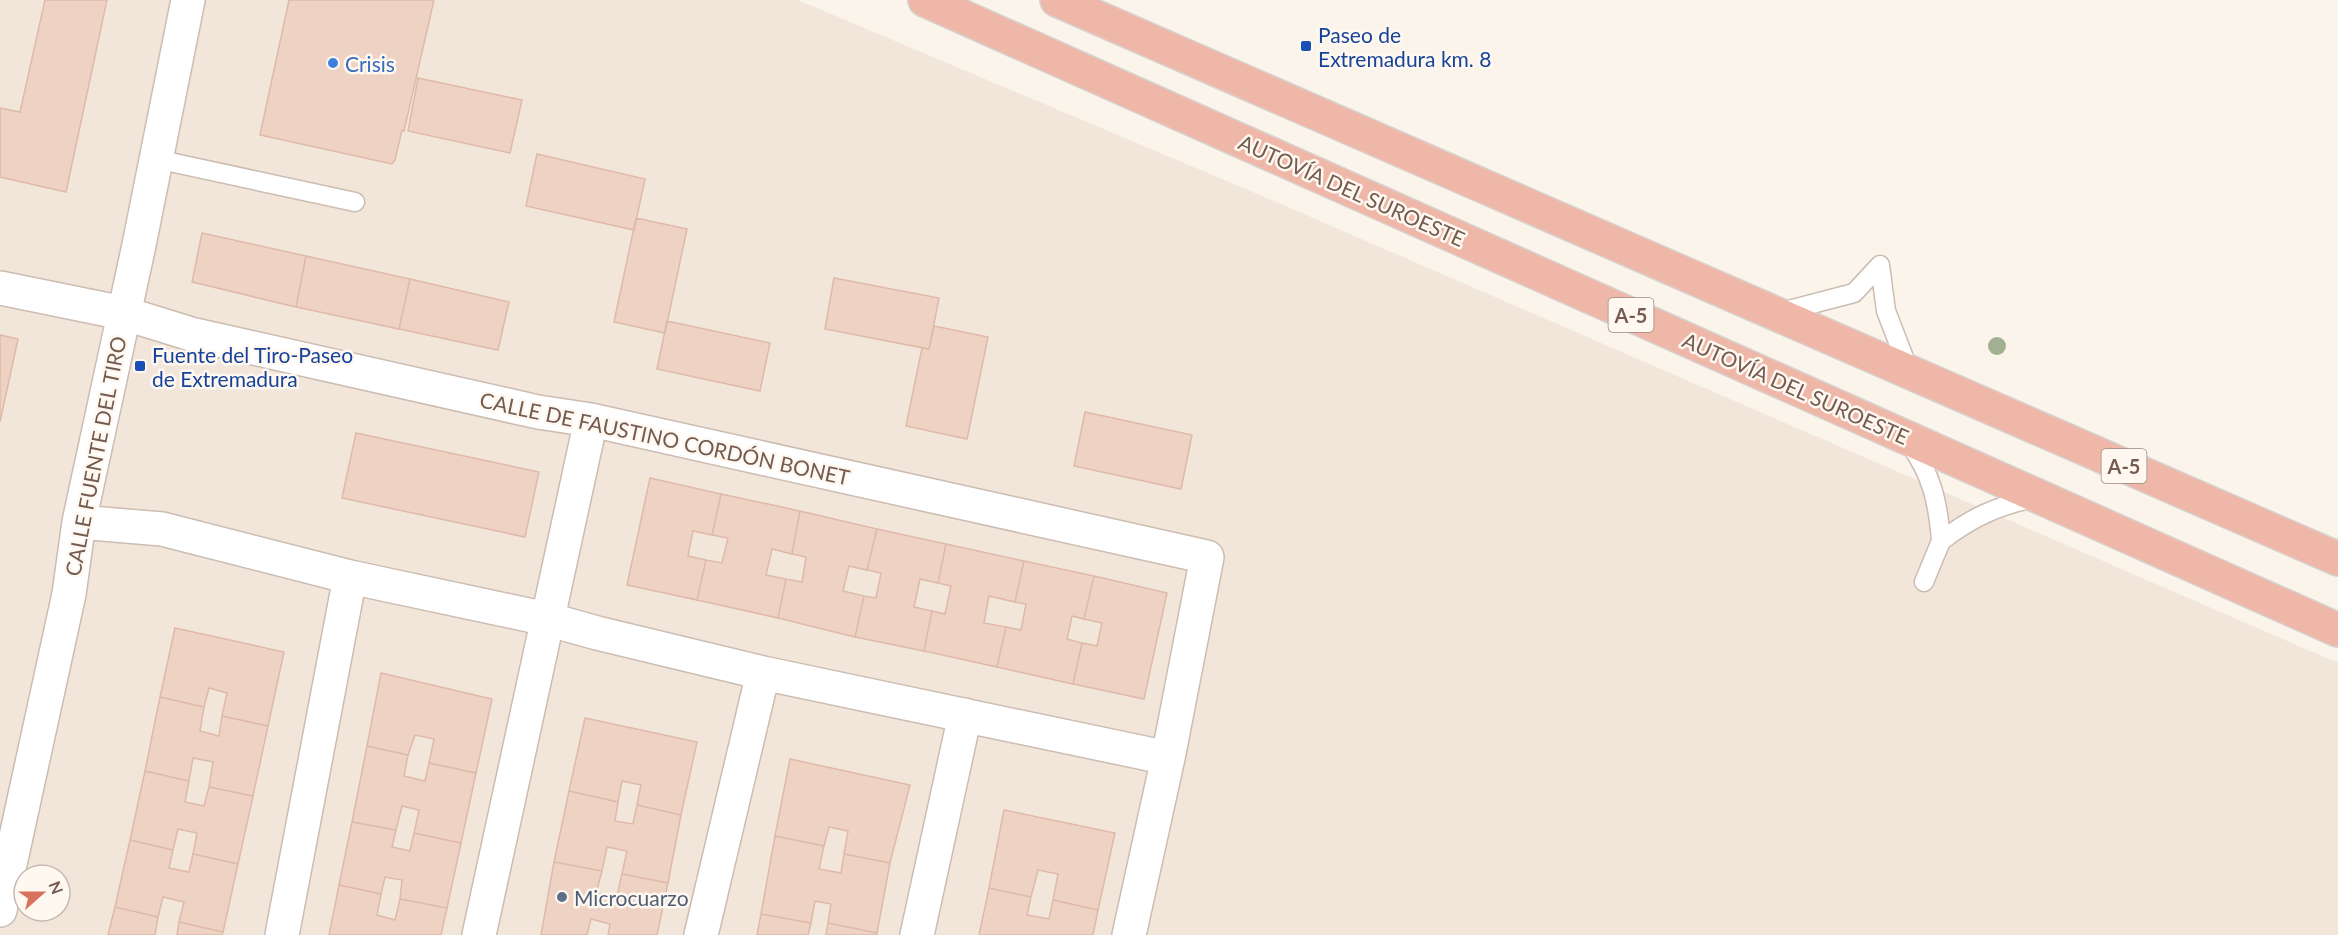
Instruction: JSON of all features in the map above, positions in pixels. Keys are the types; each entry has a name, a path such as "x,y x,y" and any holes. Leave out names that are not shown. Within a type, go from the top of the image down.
{"highway":[{"name":"AUTOVÍA DEL SUROESTE","path":"925,0 2338,630"},
{"name":"A-5","path":"1057,0 2338,559"}],"street":[{"name":"CALLE FUENTE DEL TIRO","path":"0,910 69,594 79,522 188,0"},
{"name":"CALLE DE FAUSTINO CORDÓN BONET","path":"0,288 123,313 202,337 538,412 591,420 1207,557 1168,758"},
{"path":"478,935 591,420"},
{"path":"79,522 162,530 350,577 547,619 762,673 1168,758 1129,935"},
{"path":"282,935 350,577"},
{"path":"701,935 762,673"},
{"path":"917,935 965,715"}],"lane":[{"path":"156,159 355,202"},
{"path":"1776,314 1854,293 1878,271 1886,311 1910,373"},
{"path":"1904,436 1924,465 1938,506 1941,541 1924,582"},
{"path":"1941,541 1966,522 1991,509 2040,497"}],"shaded area":[{"path":"0,0 798,0 1267,198 2338,663 2338,935 0,935"}],"building":[{"path":"45,0 107,0 66,192 0,177 0,108 20,112"},
{"path":"289,0 434,0 404,131 402,130 392,164 260,135"},
{"path":"418,78 522,100 510,153 408,131"},
{"path":"537,154 645,179 634,230 526,206"},
{"path":"636,218 687,229 665,333 614,322"},
{"path":"202,233 306,256 296,307 192,282"},
{"path":"306,256 410,279 399,329 296,307"},
{"path":"834,278 939,298 929,349 825,329"},
{"path":"410,279 509,302 498,350 399,329"},
{"path":"667,321 770,343 760,391 657,369"},
{"path":"934,326 988,337 967,439 906,426 922,348 929,349"},
{"path":"0,335 18,339 0,422"},
{"path":"1085,412 1192,435 1181,489 1074,466"},
{"path":"356,433 539,472 525,537 342,498"},
{"path":"650,478 721,494 712,535 693,531 688,556 706,560 697,600 627,585"},
{"path":"721,494 800,511 792,554 772,549 766,575 786,579 778,618 697,600 706,560 722,563 728,538 712,535"},
{"path":"800,511 877,529 867,570 849,566 843,591 864,596 855,637 778,618 786,579 802,582 806,557 792,554"},
{"path":"877,529 946,544 938,583 920,579 914,607 932,611 924,651 855,637 864,596 876,598 881,573 867,570"},
{"path":"946,544 1024,561 1015,602 989,596 984,623 1006,627 997,667 924,651 932,611 945,614 951,586 938,583"},
{"path":"1024,561 1094,576 1084,619 1072,616 1067,639 1082,643 1073,684 997,667 1006,627 1021,630 1026,604 1015,602"},
{"path":"1094,576 1167,593 1144,699 1073,684 1082,643 1097,646 1102,623 1084,619"},
{"path":"175,628 284,652 268,726 222,716 227,693 209,688 204,707 160,697"},
{"path":"381,673 492,699 476,773 429,763 434,739 415,735 408,755 367,746"},
{"path":"160,697 204,707 200,731 219,736 222,716 268,726 253,796 209,787 213,762 193,758 189,781 145,771"},
{"path":"585,718 697,742 681,815 637,805 641,785 622,781 618,802 569,791"},
{"path":"367,746 408,755 404,776 425,781 429,763 476,773 461,843 414,833 419,810 402,806 396,830 352,822"},
{"path":"790,759 910,785 890,863 844,854 848,831 829,827 824,846 775,836"},
{"path":"145,771 189,781 185,802 204,806 209,787 253,796 238,864 193,854 197,833 178,829 173,850 130,840"},
{"path":"569,791 618,802 615,821 633,824 637,805 681,815 668,883 622,874 627,851 607,847 602,871 554,862"},
{"path":"1004,810 1115,833 1098,910 1053,900 1058,874 1038,870 1031,897 989,888"},
{"path":"352,822 396,830 392,847 410,851 414,833 461,843 447,908 400,899 402,880 385,877 381,894 339,885"},
{"path":"775,836 824,846 819,869 841,873 844,854 890,863 877,933 828,923 831,904 815,901 811,923 761,914"},
{"path":"130,840 173,850 169,868 189,872 193,854 238,864 223,932 179,922 184,902 163,897 158,917 115,907"},
{"path":"554,862 602,871 596,893 617,896 622,874 668,883 657,935 608,935 610,924 591,919 587,935 541,935"},
{"path":"339,885 381,894 377,915 395,920 400,899 447,908 441,935 329,935"},
{"path":"989,888 1031,897 1027,915 1049,919 1053,900 1098,910 1093,935 979,935"},
{"path":"115,907 158,917 155,935 108,935"},
{"path":"761,914 811,923 808,935 757,935"},
{"path":"179,922 223,932 222,935 177,935"},
{"path":"828,923 877,933 877,935 826,935"}],"place":[{"name":"Paseo de Extremadura km. 8","path":"1306,46"},
{"name":"Crisis","path":"333,63"},
{"name":"Fuente del Tiro-Paseo de Extremadura","path":"140,366"},
{"name":"Microcuarzo","path":"562,897"}]}
